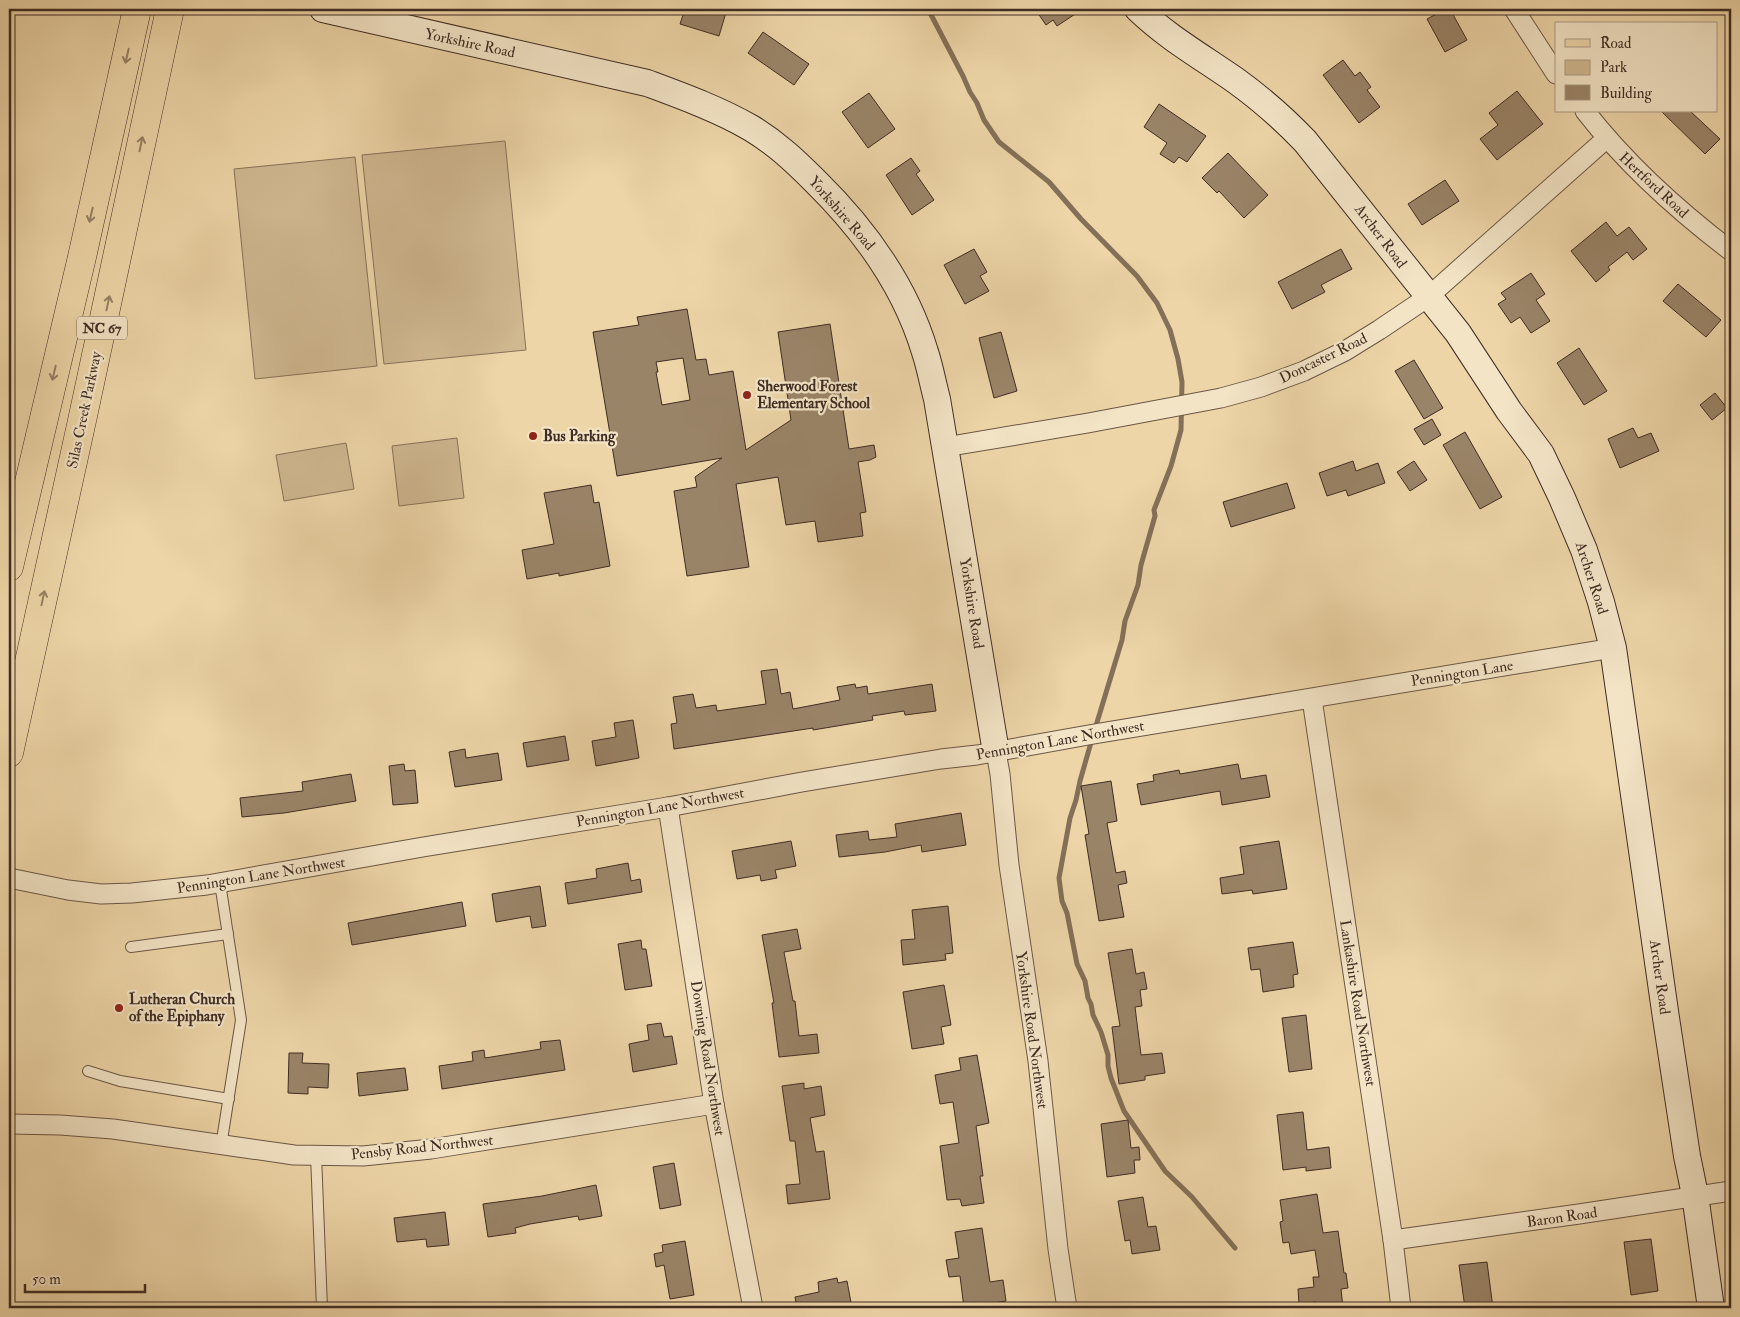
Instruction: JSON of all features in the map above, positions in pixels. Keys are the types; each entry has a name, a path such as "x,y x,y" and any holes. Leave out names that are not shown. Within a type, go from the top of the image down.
{"main road":[{"name":"NC 67","path":"9,567 82,257 137,9"},
{"name":"Silas Creek Parkway","path":"9,753 88,396 170,9"}],"street":[{"name":"Yorkshire Road","path":"323,9 647,83 719,111 769,140 787,153 856,224 874,249 903,297 925,352 937,400 996,752"},
{"name":"Archer Road","path":"1138,9 1161,30 1260,98 1305,141 1458,333 1509,411 1542,454 1562,498 1584,550 1601,602 1613,648 1666,1018 1687,1156 1695,1195 1711,1308"},
{"path":"1514,9 1555,72"},
{"name":"Hertford Road","path":"1585,112 1620,154 1667,198 1731,251"},
{"name":"Doncaster Road","path":"945,447 1221,398 1261,387 1304,371 1345,351 1428,297 1607,138"},
{"name":"Pennington Lane","path":"1312,699 1613,648"},
{"name":"Pennington Lane Northwest","path":"9,878 68,890 101,894 132,893 220,883 941,759 996,752 1094,734 1312,699"},
{"name":"Lankashire Road Northwest","path":"1312,699 1393,1240 1401,1308"},
{"name":"Yorkshire Road Northwest","path":"996,752 1009,865 1038,1061 1058,1249 1067,1308"},
{"name":"Downing Road Northwest","path":"668,807 714,1104 753,1308"},
{"name":"Pensby Road Northwest","path":"9,1124 60,1125 113,1130 294,1155 364,1156 431,1149 714,1104"},
{"name":"Baron Road","path":"1393,1240 1731,1191"}],"lane":[{"path":"220,883 241,1020 221,1146"},
{"path":"131,947 228,934"},
{"path":"88,1071 120,1081 229,1099"},
{"path":"316,1155 322,1308"}],"green space":[{"path":"505,141 526,350 384,364 362,155"},
{"path":"355,157 377,366 255,379 234,169"},
{"path":"457,438 464,498 399,506 392,446"},
{"path":"346,443 354,489 284,501 276,455"}],"building":[{"path":"685,9 727,9 719,36 680,24"},
{"path":"1035,9 1083,9 1057,26 1053,20 1046,25"},
{"path":"1446,9 1450,9 1467,40 1445,52 1427,19"},
{"path":"763,32 809,64 794,85 748,53"},
{"path":"1343,60 1355,76 1360,72 1371,87 1367,90 1380,107 1359,123 1323,75"},
{"path":"1517,91 1543,124 1497,160 1480,139 1498,125 1489,113"},
{"path":"869,93 895,129 868,148 842,112"},
{"path":"1159,104 1206,136 1187,162 1179,157 1174,163 1160,154 1167,143 1144,127"},
{"path":"1662,112 1691,112 1720,139 1705,154"},
{"path":"1228,153 1268,195 1244,218 1219,191 1217,193 1202,178"},
{"path":"911,158 920,171 916,174 934,200 912,215 886,175"},
{"path":"1445,180 1459,201 1422,225 1408,204"},
{"path":"1606,222 1617,236 1629,227 1647,249 1633,260 1627,252 1608,267 1610,270 1596,282 1571,251"},
{"path":"974,249 987,272 980,276 989,291 965,304 944,265"},
{"path":"1341,249 1352,269 1321,285 1325,292 1292,309 1278,282"},
{"path":"1531,273 1545,294 1536,300 1550,321 1531,333 1520,317 1511,323 1498,304 1506,299 1501,293"},
{"path":"1678,284 1721,320 1706,337 1663,301"},
{"path":"687,309 696,360 706,359 709,375 733,371 746,450 791,420 778,332 830,324 849,449 874,445 876,457 858,462 866,512 860,513 863,536 818,542 815,521 786,525 778,477 736,484 749,567 687,576 674,491 697,487 695,477 722,458 617,476 593,332 639,325 637,317","holes":["683,358 690,400 662,405 656,362"]},
{"path":"1001,332 1017,391 994,398 979,338"},
{"path":"1579,348 1607,391 1584,405 1557,363"},
{"path":"1414,360 1443,408 1424,419 1395,371"},
{"path":"1715,393 1727,408 1712,420 1700,405"},
{"path":"1432,419 1441,435 1424,445 1414,429"},
{"path":"1633,428 1638,438 1651,433 1659,451 1620,468 1608,439"},
{"path":"1465,432 1502,497 1480,509 1443,445"},
{"path":"1353,461 1356,471 1378,463 1385,483 1348,496 1346,490 1327,496 1319,473"},
{"path":"1414,461 1427,480 1410,491 1397,472"},
{"path":"1287,483 1295,508 1231,527 1223,502"},
{"path":"591,485 594,503 599,502 610,566 559,576 559,573 527,579 522,550 554,544 544,493"},
{"path":"777,669 781,694 790,692 793,709 840,700 837,687 855,684 856,688 867,686 868,694 932,684 936,711 905,715 904,711 872,716 873,720 813,730 813,728 674,749 671,724 677,723 673,697 693,694 696,708 716,705 717,711 766,704 761,671"},
{"path":"633,720 639,758 596,766 592,741 616,737 614,723"},
{"path":"565,736 569,760 527,767 523,743"},
{"path":"465,749 466,758 498,753 502,780 455,787 449,752"},
{"path":"404,764 405,771 415,770 418,803 393,805 389,766"},
{"path":"1238,764 1241,779 1266,775 1270,797 1222,805 1220,791 1141,805 1137,784 1154,781 1153,775 1179,770 1180,774"},
{"path":"351,774 356,801 284,813 242,817 240,798 303,791 302,782"},
{"path":"1111,781 1117,821 1107,823 1116,873 1125,871 1127,883 1118,885 1124,917 1099,921 1085,835 1089,834 1081,786"},
{"path":"961,813 966,845 922,852 921,845 885,852 839,857 836,835 868,831 869,840 897,837 895,824"},
{"path":"791,841 796,866 775,870 777,878 761,881 760,875 737,879 732,851"},
{"path":"1279,841 1287,889 1253,894 1252,890 1222,894 1220,878 1244,874 1240,847"},
{"path":"628,863 631,881 640,879 642,892 568,904 565,883 597,878 596,869"},
{"path":"540,886 546,926 532,928 530,916 496,922 492,894"},
{"path":"462,902 466,926 352,945 348,923"},
{"path":"948,906 953,953 945,954 946,960 903,965 901,940 915,939 912,910"},
{"path":"797,929 801,949 784,952 793,1001 795,1001 799,1036 817,1034 819,1053 779,1057 772,1003 774,1003 762,935"},
{"path":"641,940 642,949 646,949 652,986 625,990 618,944"},
{"path":"1293,942 1298,974 1293,975 1294,987 1263,992 1260,969 1251,970 1248,948"},
{"path":"1132,949 1136,974 1144,972 1147,989 1140,990 1142,1006 1135,1007 1141,1055 1162,1053 1165,1073 1145,1076 1145,1080 1119,1084 1112,1027 1120,1026 1108,953"},
{"path":"944,985 951,1025 941,1027 944,1044 912,1049 903,992"},
{"path":"1306,1015 1312,1069 1289,1072 1282,1018"},
{"path":"661,1023 664,1037 672,1036 677,1064 633,1072 629,1044 649,1040 647,1025"},
{"path":"560,1040 565,1070 442,1089 439,1066 473,1061 472,1052 484,1050 485,1058 541,1049 540,1042"},
{"path":"289,1053 303,1053 302,1063 329,1064 328,1088 308,1087 308,1094 288,1093"},
{"path":"977,1055 989,1123 976,1126 983,1176 980,1176 984,1203 962,1206 960,1199 947,1200 940,1146 959,1143 953,1102 940,1104 935,1075 961,1070 959,1058"},
{"path":"405,1068 408,1090 359,1096 357,1073"},
{"path":"804,1083 804,1089 821,1086 825,1115 810,1118 816,1152 824,1151 830,1199 788,1204 786,1185 800,1184 795,1141 790,1141 782,1086"},
{"path":"1303,1112 1307,1150 1329,1147 1331,1168 1306,1171 1306,1167 1283,1170 1277,1115"},
{"path":"1128,1120 1131,1148 1139,1147 1140,1160 1134,1160 1135,1173 1107,1177 1101,1124"},
{"path":"674,1163 681,1205 660,1209 653,1167"},
{"path":"596,1185 602,1216 579,1220 578,1216 530,1224 515,1228 516,1233 488,1237 483,1204 542,1196"},
{"path":"1317,1194 1323,1233 1338,1231 1348,1288 1341,1289 1343,1308 1317,1308 1316,1302 1299,1304 1298,1289 1314,1287 1313,1277 1319,1277 1315,1250 1291,1254 1289,1242 1283,1243 1280,1222 1283,1221 1280,1200"},
{"path":"1143,1197 1148,1227 1156,1226 1160,1250 1132,1254 1130,1240 1125,1241 1118,1201"},
{"path":"445,1212 449,1245 427,1247 426,1239 397,1242 394,1218"},
{"path":"982,1228 990,1282 1003,1280 1006,1301 964,1308 960,1276 949,1277 946,1260 959,1258 955,1232"},
{"path":"1651,1239 1658,1291 1631,1295 1624,1242"},
{"path":"685,1241 694,1295 670,1299 664,1265 656,1267 654,1254 663,1252 662,1245"},
{"path":"1487,1262 1493,1308 1465,1308 1459,1265"},
{"path":"837,1278 838,1283 847,1281 852,1308 797,1308 795,1297 819,1292 818,1282"}],"waterway":[{"path":"928,9 984,120 999,142 1049,182 1081,219 1137,276 1157,303 1170,330 1178,359 1182,382 1181,430 1171,466 1154,510 1155,516 1141,565 1138,585 1125,621 1122,640 1095,729"},
{"path":"1092,739 1070,818 1059,878 1062,901 1067,913 1077,964 1085,981 1093,1015 1101,1032 1108,1055 1111,1078 1124,1111 1165,1171 1192,1197 1235,1248"}],"place":[{"name":"Sherwood Forest Elementary School","path":"747,395"},
{"name":"Bus Parking","path":"533,436"},
{"name":"Lutheran Church of the Epiphany","path":"119,1008"}]}
